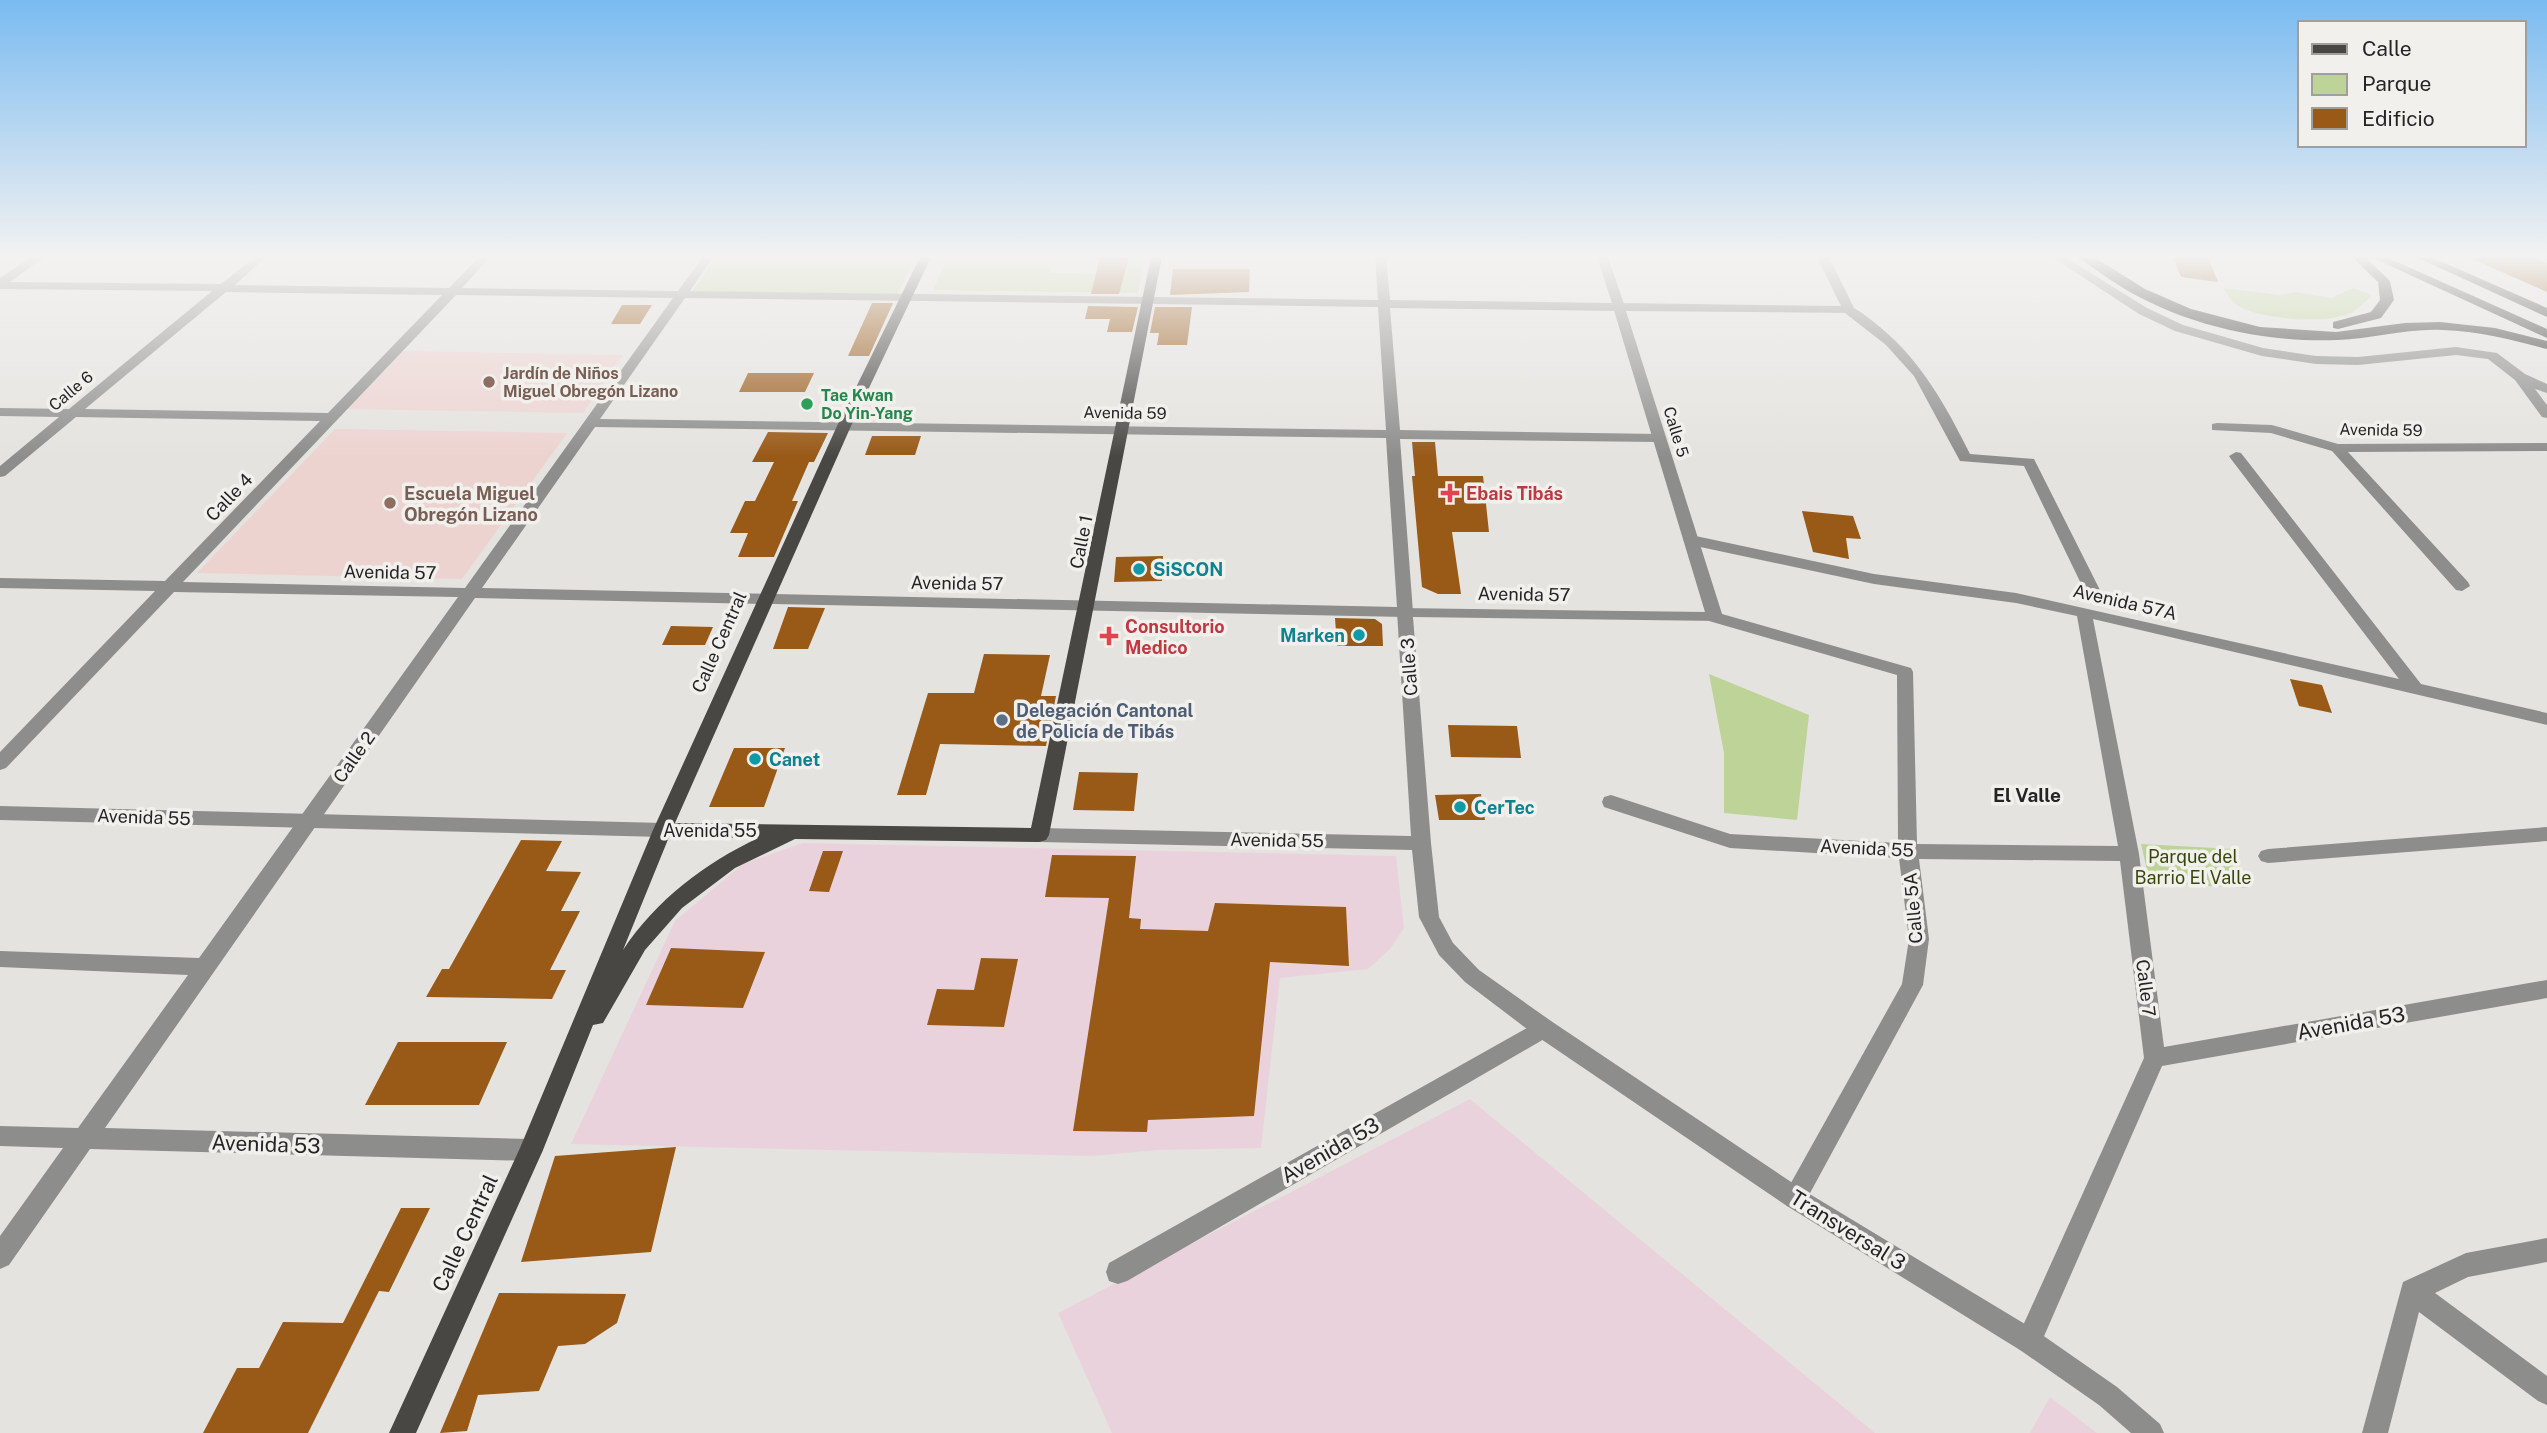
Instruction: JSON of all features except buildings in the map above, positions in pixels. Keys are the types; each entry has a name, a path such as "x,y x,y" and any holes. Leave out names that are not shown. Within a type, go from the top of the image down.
{"highway":[{"path":"2234,324 2274,333 2333,336 2404,327 2444,327 2494,332 2547,345"},
{"path":"2286,324 2318,326 2334,324"},
{"path":"2525,324 2547,334"}],"main road":[{"name":"Calle Central","path":"402,1433 573,1053 662,830 892,324"},
{"name":"Calle 1","path":"1039,835 1144,324"},
{"name":"Avenida 55","path":"662,830 1039,835"},
{"name":"Calle Central","path":"573,1053 645,935 678,900 715,870 756,846 798,831"}],"street":[{"name":"Calle 6","path":"0,473 180,324"},
{"name":"Calle 4","path":"0,763 420,324"},
{"name":"Calle 2","path":"0,1257 661,324"},
{"name":"Calle 3","path":"1385,324 1421,843 1429,917 1446,949 1472,976 1543,1028"},
{"name":"Calle 5","path":"1624,324 1715,617"},
{"path":"1870,324 1883,332 1907,356 1929,385 1965,458 2029,462 2096,598"},
{"path":"2170,324 2224,343 2316,360 2358,361 2434,353 2475,352 2503,362 2520,377 2547,414"},
{"path":"2520,377 2547,389"},
{"path":"0,412 331,417"},
{"name":"Avenida 59","path":"590,423 1660,438"},
{"name":"Avenida 59","path":"2217,427 2272,429 2337,448 2547,447"},
{"path":"2337,448 2462,586"},
{"path":"2236,456 2417,691"},
{"name":"Avenida 57A","path":"1691,540 1874,579 2016,598 2084,612 2547,719"},
{"name":"Avenida 57","path":"0,583 1715,617 1905,672"},
{"name":"Calle 7","path":"2084,612 2129,854 2155,1058"},
{"name":"Calle 5A","path":"1795,1198 1912,985 1919,939 1908,851 1905,672"},
{"name":"Avenida 55","path":"1611,802 1730,841 1908,851 2129,854"},
{"name":"Avenida 55","path":"0,813 662,830"},
{"path":"2268,856 2547,834"},
{"name":"Avenida 55","path":"1039,835 1421,843"},
{"path":"0,959 205,967"},
{"name":"Avenida 53","path":"2155,1058 2547,989"},
{"name":"Transversal 3","path":"1543,1028 1795,1198 2029,1341 2108,1396 2151,1433"},
{"name":"Avenida 53","path":"1118,1272 1543,1028"},
{"path":"2029,1341 2155,1058"},
{"name":"Avenida 53","path":"0,1136 531,1150"},
{"path":"2412,1290 2466,1265 2547,1250"},
{"path":"2412,1290 2547,1392"},
{"path":"2375,1433 2412,1290"}],"shaded area":[{"name":"Jardín de Niños Miguel Obregón Lizano","path":"403,351 623,355 583,413 348,409"},
{"name":"Escuela Miguel Obregón Lizano","path":"335,429 567,433 462,579 197,573"},
{"path":"803,843 1396,856 1404,928 1390,949 1368,969 1280,978 1261,1148 1158,1150 1092,1156 571,1144 675,921 743,864"},
{"path":"1470,1099 1875,1433 1112,1433 1058,1313"},
{"path":"2050,1397 2097,1433 2030,1433"}],"green space":[{"path":"1709,674 1809,715 1797,820 1724,813 1724,753"},
{"name":"Parque del Barrio El Valle","path":"2141,844 2233,849 2248,888 2150,883"}],"place":[{"name":"Jardín de Niños Miguel Obregón Lizano","path":"489,382"},
{"name":"Tae Kwan Do Yin-Yang","path":"807,404"},
{"name":"Ebais Tibás","path":"1450,493"},
{"name":"Escuela Miguel Obregón Lizano","path":"390,503"},
{"name":"SiSCON","path":"1139,569"},
{"name":"Marken","path":"1359,635"},
{"name":"Consultorio Medico","path":"1109,636"},
{"name":"Delegación Cantonal de Policía de Tibás","path":"1002,720"},
{"name":"Canet","path":"755,759"},
{"name":"CerTec","path":"1460,807"}],"district":[{"name":"El Valle","path":"2027,795"}]}
